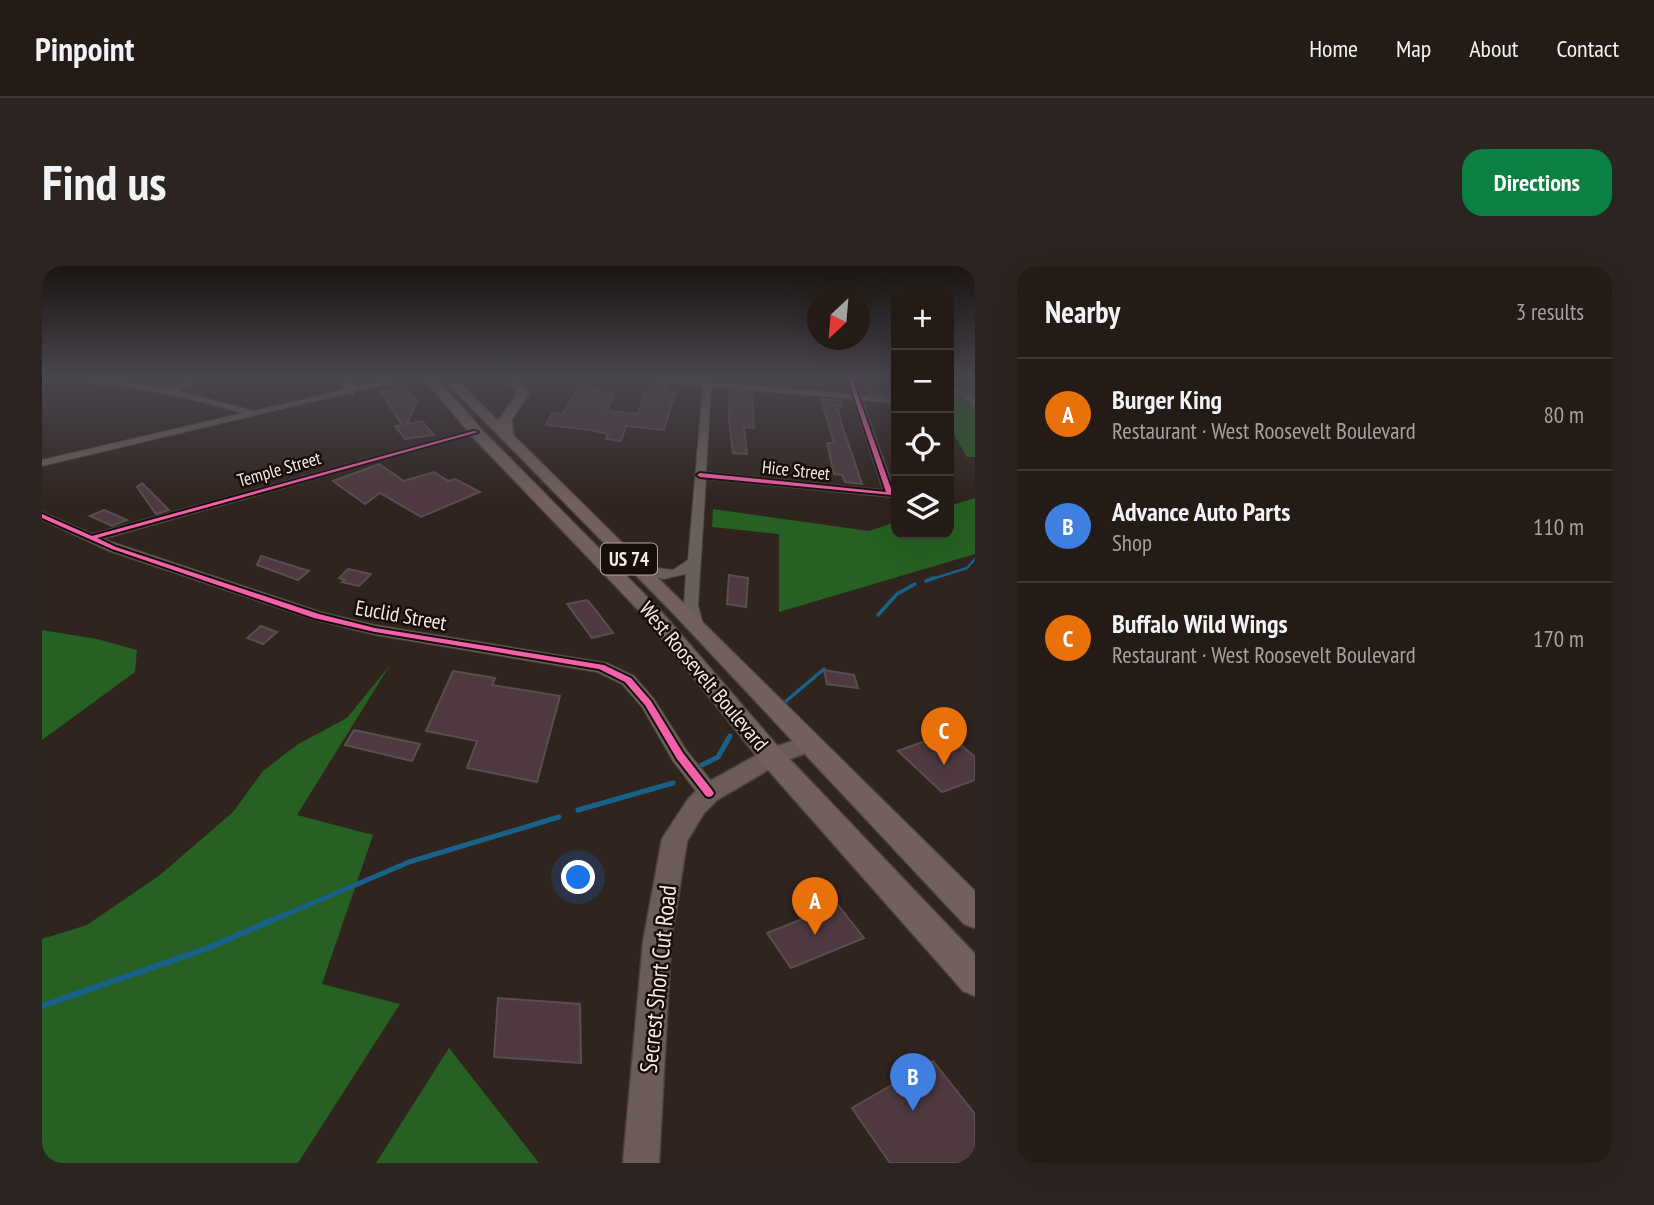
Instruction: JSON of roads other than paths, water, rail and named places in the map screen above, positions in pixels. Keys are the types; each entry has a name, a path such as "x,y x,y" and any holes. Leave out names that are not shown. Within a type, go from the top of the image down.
{"highway":[{"name":"West Roosevelt Boulevard","path":"464,418 652,613 772,757 975,979"},
{"name":"West Roosevelt Boulevard","path":"489,418 975,913"},
{"path":"505,418 506,435"}],"main road":[{"name":"Secrest Short Cut Road","path":"641,1163 657,942 675,839 696,806 709,793 772,757 809,743"}],"street":[{"path":"42,463 238,418"},
{"path":"696,628 691,605 705,418"},
{"name":"Hice Street","path":"700,475 890,494 864,418"},
{"name":"Temple Street","path":"92,538 476,432"},
{"name":"Euclid Street","path":"42,516 92,538 317,616 375,630 601,667 628,680 648,703 680,756 709,793"},
{"path":"641,570 674,575 686,571 694,561"}],"waterway":[{"path":"929,580 967,568 975,559"},
{"path":"926,581 934,578"},
{"path":"878,615 897,594 915,584"},
{"path":"785,702 824,669"},
{"path":"702,765 718,757 730,736"},
{"path":"578,810 673,783"},
{"path":"278,918 409,862 559,817"},
{"path":"42,1006 208,948 282,916"}],"place":[{"name":"Buffalo Wild Wings","path":"944,765"},
{"name":"Burger King","path":"815,935"},
{"name":"Advance Auto Parts","path":"913,1111"}]}
